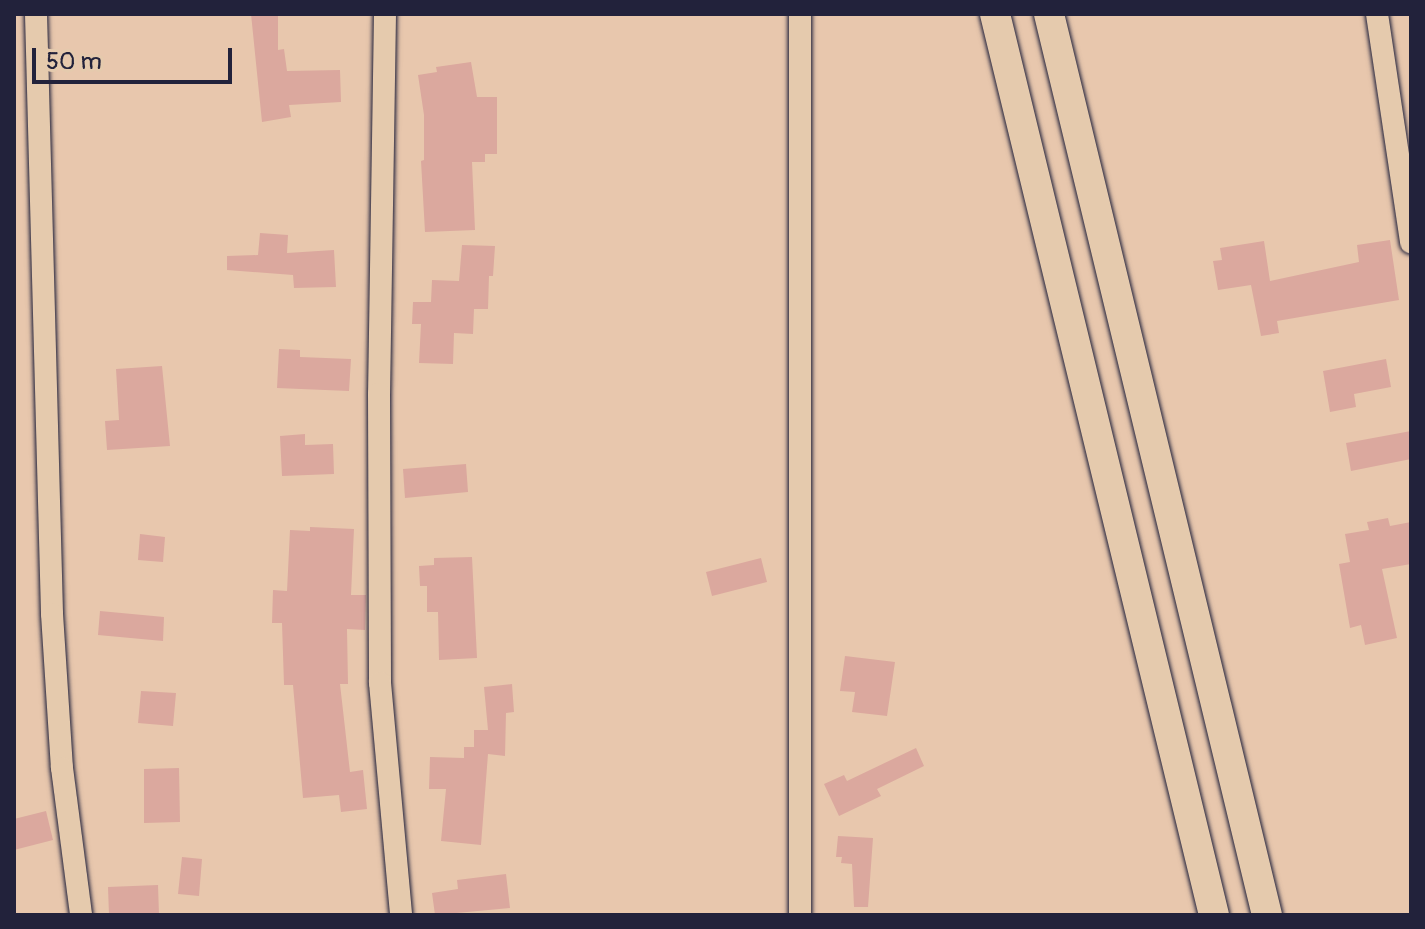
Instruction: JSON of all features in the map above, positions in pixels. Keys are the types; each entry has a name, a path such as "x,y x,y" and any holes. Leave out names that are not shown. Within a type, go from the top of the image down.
{"main road":[{"path":"995,14 1214,915"},
{"path":"1049,14 1267,915"}],"street":[{"path":"36,14 52,614 62,768 81,915"},
{"path":"385,14 379,394 380,683 401,915"},
{"path":"800,14 800,915"},
{"path":"1377,14 1411,242"}],"building":[{"path":"251,14 278,14 278,50 284,49 287,71 340,70 341,102 289,105 291,117 262,122"},
{"path":"471,62 477,97 497,97 497,154 485,154 485,162 472,162 475,230 425,232 421,161 424,160 424,115 418,75 437,72 436,67"},
{"path":"260,233 288,235 287,253 334,250 336,287 294,288 293,275 227,270 227,256 258,255"},
{"path":"1390,240 1399,300 1277,321 1279,333 1261,336 1251,285 1218,290 1213,261 1222,260 1220,248 1264,241 1270,281 1359,262 1357,245"},
{"path":"462,245 495,246 493,276 489,276 488,309 474,309 473,334 454,333 453,364 419,363 421,324 412,324 413,302 431,302 432,280 459,281"},
{"path":"279,349 300,350 300,357 351,359 349,391 277,388"},
{"path":"1386,359 1391,387 1354,394 1356,407 1330,412 1323,371"},
{"path":"162,366 170,446 107,450 105,421 119,420 116,369"},
{"path":"1411,431 1411,459 1351,471 1346,443"},
{"path":"305,434 305,445 333,444 334,474 282,476 280,436"},
{"path":"466,464 468,492 405,498 403,469"},
{"path":"1388,518 1390,526 1411,522 1411,564 1382,569 1397,638 1365,645 1361,625 1350,628 1339,564 1350,562 1345,534 1369,530 1367,522"},
{"path":"310,527 354,529 351,595 366,595 365,630 347,629 348,684 340,684 350,772 363,770 367,809 341,812 339,795 303,798 293,685 284,685 282,623 272,623 273,590 287,591 290,530 310,531"},
{"path":"140,534 165,537 163,562 138,560"},
{"path":"472,557 477,658 439,660 438,612 427,612 427,586 420,586 419,566 434,565 434,558"},
{"path":"761,558 767,582 712,596 706,572"},
{"path":"100,611 164,617 163,641 98,635"},
{"path":"845,656 895,662 887,716 852,712 855,692 840,691"},
{"path":"512,684 514,712 506,713 505,756 488,754 481,845 441,841 446,789 429,789 430,757 464,758 464,747 474,747 474,730 488,730 484,687"},
{"path":"141,691 176,693 173,726 138,723"},
{"path":"916,748 924,766 877,789 881,796 839,816 824,784 844,775 847,781"},
{"path":"179,768 180,822 144,823 144,769"},
{"path":"46,811 53,840 14,850 14,819"},
{"path":"838,836 873,838 868,907 854,907 852,864 841,863 842,857 836,857"},
{"path":"182,857 202,859 199,896 178,894"},
{"path":"506,874 510,908 435,915 432,893 458,889 457,880"},
{"path":"158,885 159,915 109,915 108,887"}]}
